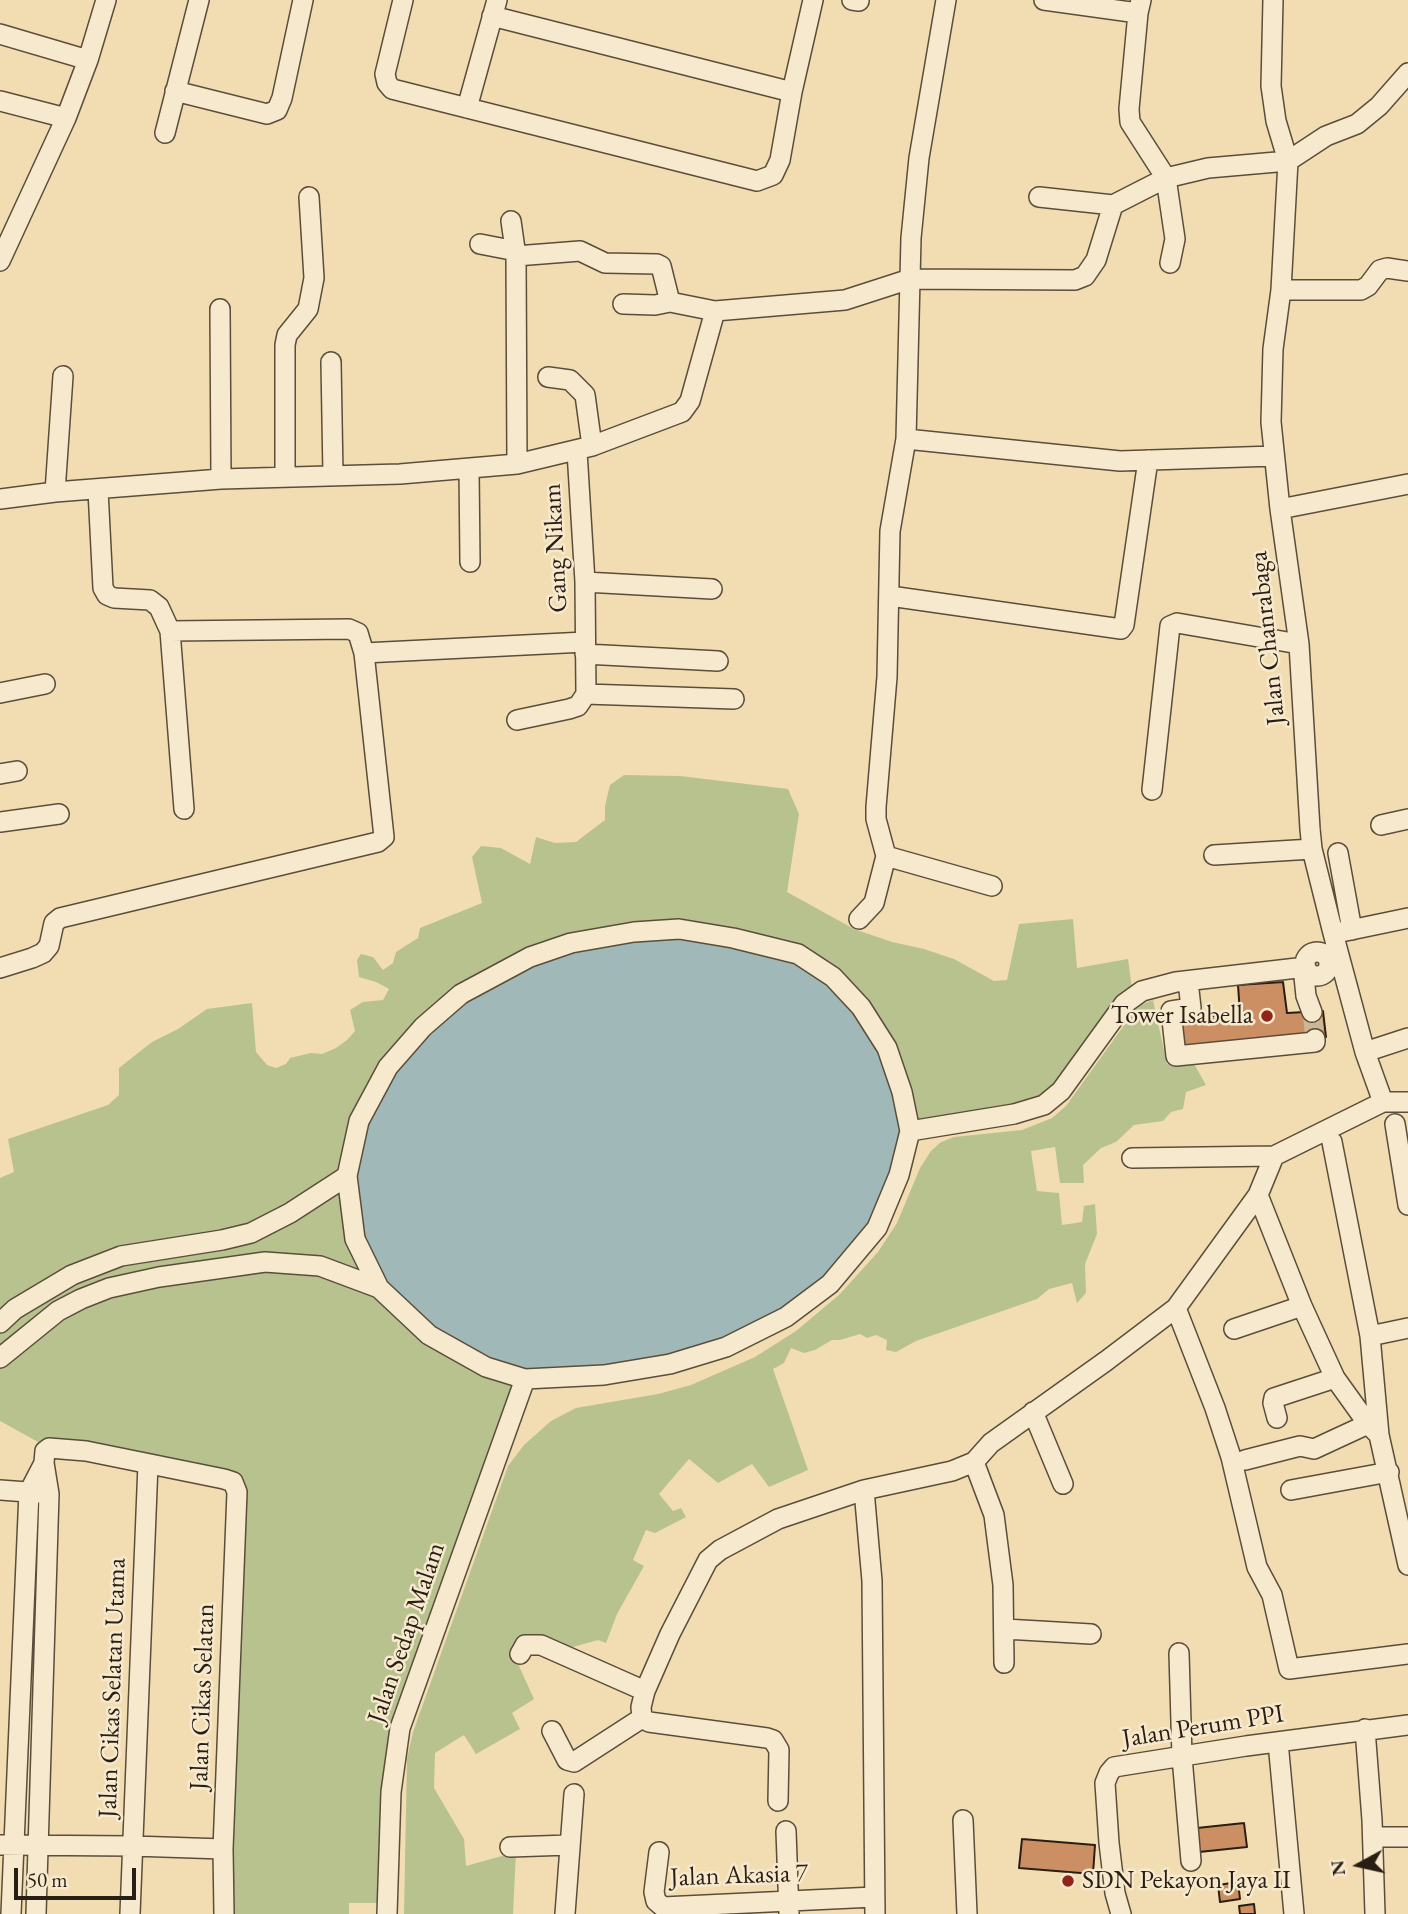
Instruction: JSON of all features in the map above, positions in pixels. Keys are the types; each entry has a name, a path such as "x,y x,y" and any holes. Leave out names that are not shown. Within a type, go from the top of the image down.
{"street":[{"path":"0,261 66,118 88,60 106,0"},
{"path":"165,133 199,0"},
{"path":"175,91 267,114 277,110 282,99 303,0"},
{"path":"403,0 386,74 387,83 392,89 757,181 773,175 778,167 813,0"},
{"path":"859,919 874,902 886,856 876,813 887,677 890,531 906,439 911,239 919,158 946,0"},
{"path":"1044,0 1139,6 1130,122 1166,178 1175,239 1170,263"},
{"name":"Jalan Chanrabaga","path":"1273,0 1271,86 1276,121 1288,161 1281,290 1273,349 1271,422 1298,644 1312,849 1365,1052 1383,1102"},
{"path":"467,108 495,8 792,92"},
{"path":"0,34 88,60"},
{"path":"1039,197 1113,205 1166,178 1208,168 1288,161 1326,135 1357,124 1379,106 1408,72"},
{"path":"0,101 66,118"},
{"path":"285,476 285,345 287,335 308,309 314,278 309,197"},
{"path":"623,304 655,305 670,302 715,311 845,300 910,279 1075,280 1085,276 1096,260 1113,205"},
{"path":"511,221 516,254 517,464"},
{"path":"480,244 516,254 580,251 605,263 656,264 662,266 670,302"},
{"path":"1281,290 1362,290 1380,270 1387,268 1408,271"},
{"path":"220,309 221,479"},
{"path":"0,499 221,479 469,469 517,464 585,448 682,412 690,401 715,311"},
{"path":"331,362 333,475"},
{"path":"55,492 63,376"},
{"name":"Gang Nikam","path":"548,377 569,380 585,395 586,694"},
{"path":"906,439 1120,461 1274,456"},
{"path":"890,596 1121,629 1124,625 1148,460"},
{"path":"469,469 470,562"},
{"path":"1280,509 1408,484"},
{"path":"98,490 103,588 107,595 114,598 150,600 159,607 170,631 184,809"},
{"path":"586,582 712,589"},
{"path":"1152,790 1170,626 1177,623 1298,644"},
{"path":"0,968 43,953 49,946 54,923 60,918 383,839 385,828 360,636 349,629 170,631"},
{"path":"364,653 585,648 718,662"},
{"path":"0,693 45,684"},
{"path":"517,720 578,706 586,694 734,699"},
{"path":"0,822 59,814"},
{"path":"1381,825 1408,819"},
{"path":"1214,855 1312,849"},
{"path":"1338,853 1352,930"},
{"path":"886,856 992,886"},
{"path":"1312,1012 1306,996 1304,967 1309,956 1319,952 1333,933 1408,918"},
{"path":"679,929 733,937 798,954 833,977 861,1007 887,1048 902,1091 910,1131 900,1175 877,1228 830,1284 786,1317 726,1347 670,1364 604,1375 525,1379 486,1367 429,1335 379,1288 355,1239 347,1175 359,1121 388,1068 423,1027 461,994 530,957 571,943 634,932 679,929"},
{"path":"1304,967 1313,976 1319,977 1328,971 1329,960 1319,952"},
{"path":"910,1131 1014,1114 1044,1105 1067,1083 1124,1004 1142,991 1188,981 1304,967"},
{"path":"1324,975 1340,988 1352,1003"},
{"path":"1188,981 1191,1008 1171,1011 1176,1056 1315,1042 1315,1039"},
{"path":"1365,1052 1408,1038"},
{"path":"1132,1158 1274,1156 1383,1102 1408,1102"},
{"path":"1395,1124 1408,1205"},
{"path":"1332,1142 1370,1336 1373,1429"},
{"path":"642,1718 641,1707 645,1691 704,1566 712,1556 778,1519 864,1490 952,1471 974,1462 991,1443 1176,1308 1258,1195 1274,1156"},
{"path":"0,1323 15,1309 90,1267 121,1256 251,1233 290,1213 347,1175"},
{"path":"1258,1195 1302,1306 1335,1378 1373,1429 1389,1472 1408,1565"},
{"path":"0,1358 48,1318 81,1299 109,1288 159,1276 265,1262 320,1266 379,1288"},
{"path":"1234,1329 1302,1306"},
{"path":"1176,1308 1231,1457 1257,1567 1272,1595 1289,1669 1408,1654"},
{"path":"1370,1336 1408,1328"},
{"path":"1277,1418 1274,1398 1335,1378"},
{"name":"Jalan Sedap Malam","path":"387,1911 391,1793 400,1728 525,1379"},
{"path":"1033,1412 1063,1484"},
{"path":"1245,1460 1300,1446 1314,1449 1373,1429"},
{"path":"11,1914 7,1845 29,1492 44,1463 46,1450 51,1448 86,1451 148,1464"},
{"path":"974,1462 994,1515 1003,1585 1004,1663"},
{"path":"36,1914 50,1494 44,1463"},
{"name":"Jalan Cikas Selatan","path":"148,1464 233,1482 237,1493 223,1849 224,1914"},
{"name":"Jalan Cikas Selatan Utama","path":"130,1914 148,1464"},
{"path":"1291,1490 1389,1472"},
{"path":"0,1490 50,1494"},
{"path":"864,1490 873,1594 875,1906"},
{"path":"1005,1629 1091,1634"},
{"path":"520,1654 527,1644 541,1645 645,1691"},
{"path":"1179,1653 1182,1757 1191,1861"},
{"path":"552,1731 567,1760 574,1762 642,1718"},
{"path":"642,1718 649,1722 773,1740 779,1750 778,1801"},
{"name":"Jalan Perum PPI","path":"1121,1914 1115,1893 1108,1843 1106,1779 1111,1769 1119,1765 1408,1725"},
{"path":"1365,1729 1373,1837 1375,1914"},
{"path":"1278,1742 1294,1914"},
{"path":"565,1914 574,1794"},
{"path":"964,1820 967,1914"},
{"path":"786,1831 789,1907"},
{"path":"1373,1837 1408,1837"},
{"path":"7,1845 223,1849"},
{"path":"510,1847 569,1845"},
{"name":"Jalan Akasia 7","path":"659,1853 654,1892 656,1901 663,1907 875,1906"}],"green space":[{"path":"624,775 680,776 788,789 799,814 787,892 854,929 954,959 994,981 1007,980 1019,924 1073,919 1077,968 1128,959 1133,996 1044,1105 910,1131 525,1379 400,1729 387,1903 349,1903 349,1914 224,1914 233,1482 49,1448 0,1421 0,1178 14,1172 8,1139 108,1105 119,1095 119,1068 152,1042 178,1029 207,1009 252,1003 256,1052 267,1065 276,1068 286,1064 290,1058 311,1053 322,1054 336,1048 355,1031 350,1010 363,1002 383,1000 389,989 359,977 357,960 361,954 373,957 383,970 393,963 396,952 418,938 420,928 482,903 472,857 481,846 501,848 530,864 536,837 555,843 576,842 605,820 610,785"},
{"path":"1153,1000 1167,1064 1193,1062 1206,1085 1186,1092 1183,1109 1171,1112 1163,1121 1134,1125 1116,1142 1101,1148 1083,1165 1084,1183 1060,1183 1055,1147 1031,1151 1037,1191 1059,1193 1062,1225 1082,1222 1084,1206 1095,1204 1097,1234 1085,1264 1086,1293 1077,1303 1072,1283 1049,1289 1037,1299 916,1341 896,1352 886,1350 887,1340 876,1335 867,1338 860,1334 832,1340 804,1353 791,1348 784,1363 773,1369 808,1470 769,1487 752,1464 718,1483 689,1459 659,1494 673,1511 681,1508 686,1517 655,1533 646,1530 633,1560 644,1566 617,1614 606,1643 598,1640 573,1647 524,1640 514,1655 534,1699 512,1713 520,1729 476,1754 464,1735 435,1753 434,1788 464,1839 466,1866 516,1852 513,1914 404,1914 407,1759 413,1732 508,1466 524,1445 551,1421 576,1408 658,1394 691,1385 755,1357 796,1331 839,1295 878,1252 897,1223 920,1168 931,1151 941,1142 954,1137 1022,1130 1052,1118 1066,1106 1135,1010"}],"water":[{"path":"634,932 798,954 861,1007 910,1131 899,1175 849,1263 726,1347 604,1375 486,1367 379,1288 355,1239 347,1176 359,1121 423,1027 530,957"}],"building":[{"name":"Tower Isabella","path":"1283,982 1287,1013 1323,1011 1326,1037 1185,1050 1181,1018 1240,1014 1238,985"},
{"path":"1244,1823 1247,1847 1199,1852 1197,1828"},
{"path":"1022,1839 1095,1845 1093,1874 1019,1868"},
{"path":"1238,1882 1240,1899 1220,1902 1218,1885"},
{"path":"1254,1904 1255,1914 1240,1914 1239,1906"}],"tunnel":[{"path":"1312,1012 1315,1039"}],"place":[{"name":"Tower Isabella","path":"1267,1016"},
{"name":"SDN Pekayon Jaya II","path":"1068,1881"}]}
